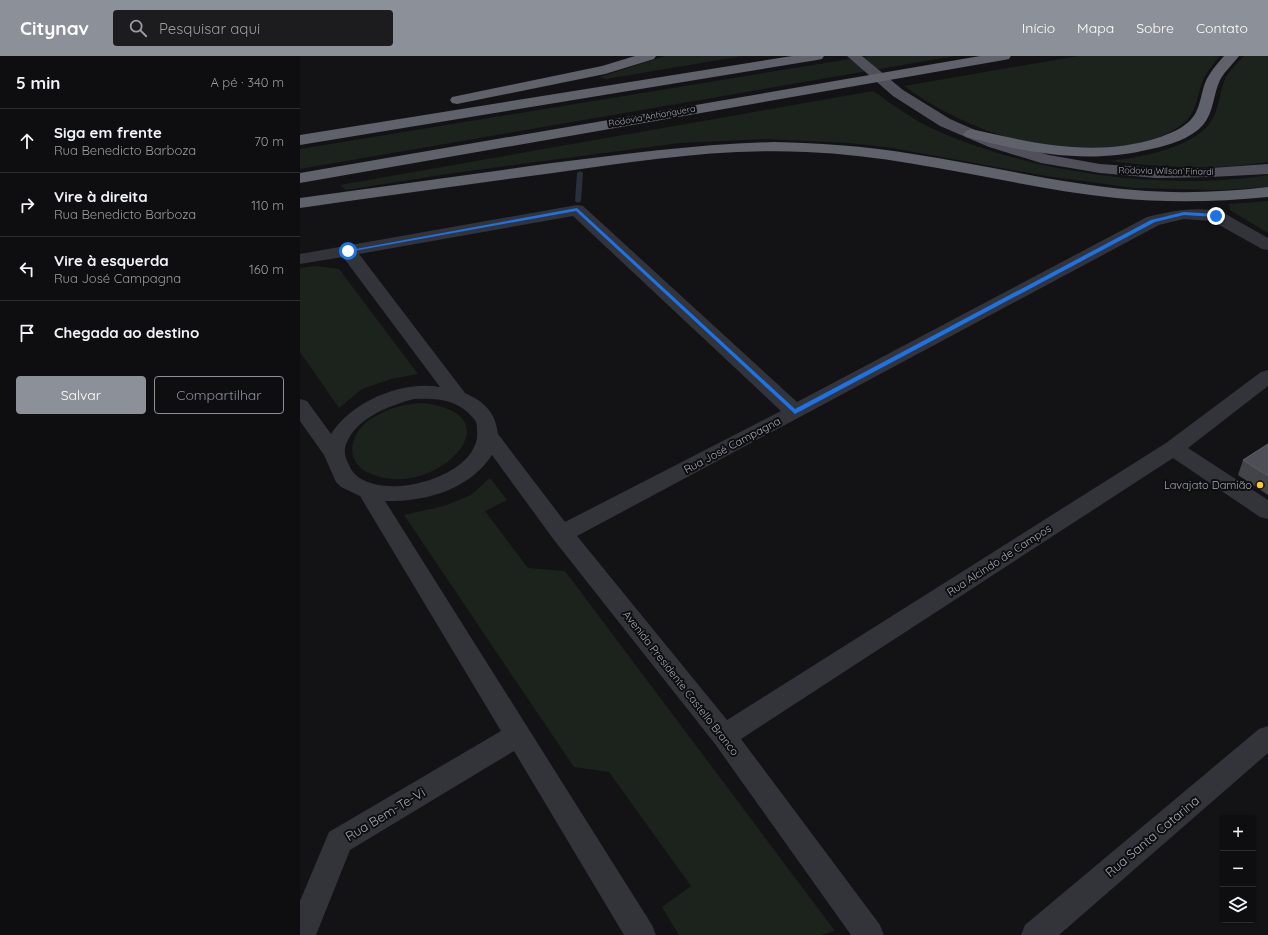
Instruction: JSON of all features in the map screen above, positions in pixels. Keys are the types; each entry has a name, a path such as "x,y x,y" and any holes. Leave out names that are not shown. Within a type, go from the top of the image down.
{"highway":[{"path":"300,132 604,70 649,56"},
{"path":"300,140 817,56"},
{"name":"Rodovia Anhanguera","path":"300,178 1004,56"},
{"path":"971,134 1037,149 1068,153 1099,154 1129,150 1164,142 1182,133 1200,119 1213,80 1232,56"},
{"path":"300,203 664,153 754,146 808,147 851,150 923,159 1085,189 1165,198 1204,197 1268,192"}],"main road":[{"name":"Rodovia Wilson Finardi","path":"854,56 871,73 910,103 934,118 1006,149 1038,158 1078,166 1147,173 1227,173 1268,169"}],"street":[{"path":"300,259 577,210 795,412"},
{"name":"Rua José Campagna","path":"562,534 795,412 1153,221 1184,214 1216,216 1268,245"},
{"path":"348,251 456,396"},
{"name":"Rua Alcindo de Campos","path":"724,736 1173,448 1268,376"},
{"path":"300,406 334,454 343,477 368,491 401,494 421,491 447,482 469,468 483,452 488,434 485,418 474,405 456,396 435,392 412,393 388,399 367,409 350,422 338,438 334,454"},
{"name":"Avenida Presidente Castello Branco","path":"488,434 562,534 724,736 869,935"},
{"path":"1173,448 1268,511"},
{"path":"368,491 641,935"},
{"name":"Rua Bem-Te-Vi","path":"302,935 339,841 518,735"},
{"name":"Rua Santa Catarina","path":"1036,935 1266,742"}],"shaded area":[{"path":"665,56 743,56 606,79 600,77"},
{"path":"868,56 955,56 300,169 300,149"},
{"path":"1078,56 1220,56 1209,69 1204,78 1195,107 1185,122 1179,127 1173,131 1152,139 1130,145 1100,149 1071,149 1041,145 1011,138 983,129 955,117 904,86"},
{"path":"1244,56 1268,56 1268,162 1248,165 1169,167 1109,161 1151,154 1182,144 1195,137 1206,128 1213,118 1226,77 1232,68"},
{"path":"873,91 910,116 939,132 985,149 1024,160 1106,176 1148,180 1189,181 1268,175 1268,187 1219,190 1134,188 1046,176 892,148 849,143 766,139 680,143 454,173 346,190 340,185"},
{"path":"1268,201 1268,233 1230,210 1229,204"},
{"path":"315,266 339,269 418,374 391,379 362,389 339,408 300,352 300,268"},
{"path":"423,403 450,410 464,421 467,435 460,449 447,462 428,473 407,479 385,478 370,474 363,470 354,459 352,453 354,440 361,428 371,419 389,409 409,404"},
{"path":"490,478 507,500 485,511 528,568 565,571 835,931 821,935 679,935 662,907 691,886 609,772 574,767 404,515 444,506 471,495"}],"building":[{"path":"1268,444 1268,476 1243,460"}],"waterway":[{"path":"578,201 580,173"}],"place":[{"name":"Lavajato Damião","path":"1260,485"}],"route":[{"path":"348,251 577,210 795,412 1153,221 1184,214 1216,216"}]}
